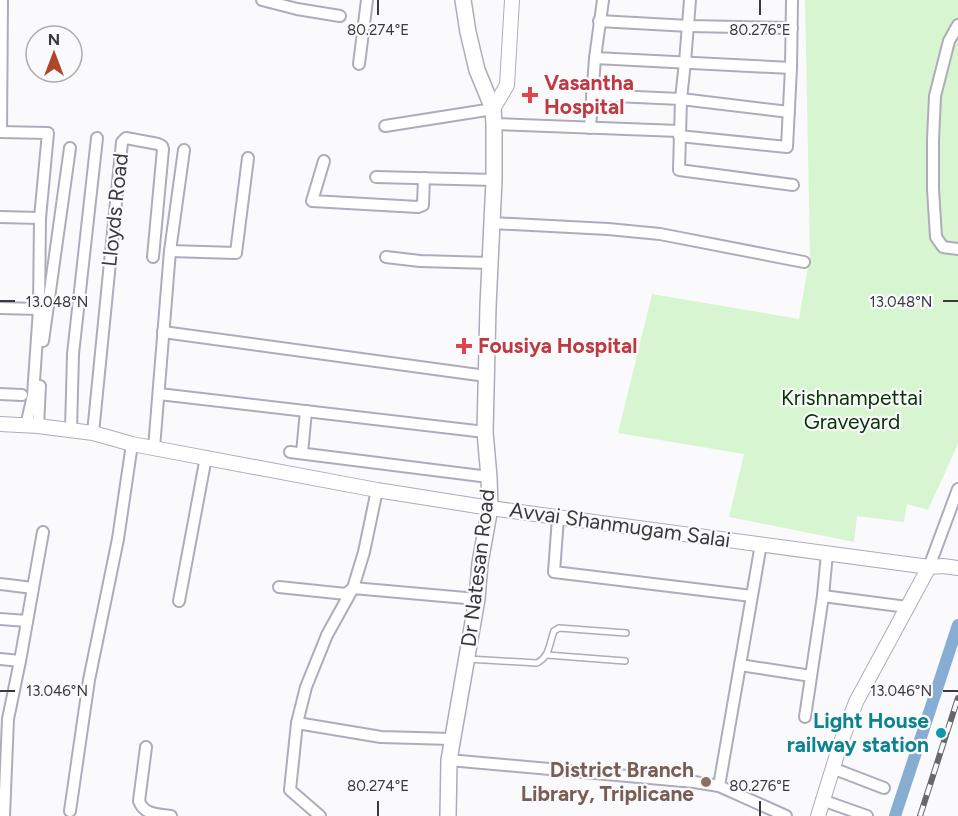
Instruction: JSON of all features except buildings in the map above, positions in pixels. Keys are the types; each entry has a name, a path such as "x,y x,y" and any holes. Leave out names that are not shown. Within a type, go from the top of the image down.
{"main road":[{"name":"Dr Natesan Road","path":"448,816 449,760 490,508 485,432 494,117 477,70 463,0"}],"street":[{"path":"2,0 0,132 48,133 40,218 39,309 32,426"},
{"path":"262,0 340,16"},
{"path":"359,64 367,0"},
{"path":"494,117 507,85 512,0"},
{"path":"590,128 595,58 603,0"},
{"path":"690,0 681,99 679,170 793,185"},
{"path":"386,126 494,117 590,128 679,133 787,147 792,0"},
{"path":"599,21 792,28"},
{"path":"958,25 949,41 935,96 933,140 936,237 944,247 958,249"},
{"path":"595,58 791,68"},
{"path":"592,95 681,99 789,112"},
{"path":"70,430 73,354 97,138"},
{"name":"Lloyds Road","path":"93,433 122,142 126,138 158,144 163,149 153,257"},
{"path":"32,426 70,148"},
{"path":"154,448 170,251 184,150"},
{"path":"170,251 236,253 248,158"},
{"path":"324,160 312,201 418,207 423,205 424,178"},
{"path":"376,177 494,180"},
{"path":"0,217 40,218"},
{"path":"492,223 660,234 804,262"},
{"path":"386,257 420,261 490,263"},
{"path":"0,308 39,309"},
{"path":"163,332 486,376"},
{"path":"0,394 22,395"},
{"path":"159,394 485,432"},
{"path":"306,411 296,453 489,477"},
{"name":"Avvai Shanmugam Salai","path":"0,424 93,433 132,444 377,490 490,508 936,567 958,568"},
{"path":"70,811 89,680 118,539 132,444"},
{"path":"179,601 206,457"},
{"path":"818,816 832,768 856,702 908,607 936,567 958,489"},
{"path":"320,816 290,790 297,723 306,687 327,635 353,588 364,552 377,490"},
{"path":"558,518 554,572 752,596"},
{"path":"4,816 4,719 20,661 43,532"},
{"path":"719,786 761,544"},
{"path":"805,717 827,553"},
{"path":"0,584 33,588"},
{"path":"279,587 346,594 353,588 477,599"},
{"path":"823,596 908,607"},
{"path":"0,619 27,621"},
{"path":"0,659 20,661"},
{"path":"740,665 811,676"},
{"path":"297,723 381,736 452,740"},
{"path":"146,747 139,801 141,808 146,812 171,816"},
{"path":"449,760 719,786 786,816"},
{"path":"832,768 884,788"},
{"path":"822,800 867,816"}],"lane":[{"path":"466,658 537,663 547,655 554,631 559,628 626,633"},
{"path":"547,655 625,661"}],"green space":[{"name":"Krishnampettai Graveyard","path":"805,0 958,0 958,444 928,510 907,504 904,522 857,516 854,542 729,517 744,454 618,433 652,294 799,319 810,255"}],"waterway":[{"path":"895,816 958,625"}],"railway":[{"path":"920,816 958,698"}],"place":[{"name":"Vasantha Hospital","path":"530,95"},
{"name":"Fousiya Hospital","path":"464,346"},
{"name":"Light House railway station","path":"941,733"},
{"name":"District Branch Library, Triplicane","path":"706,782"}]}
